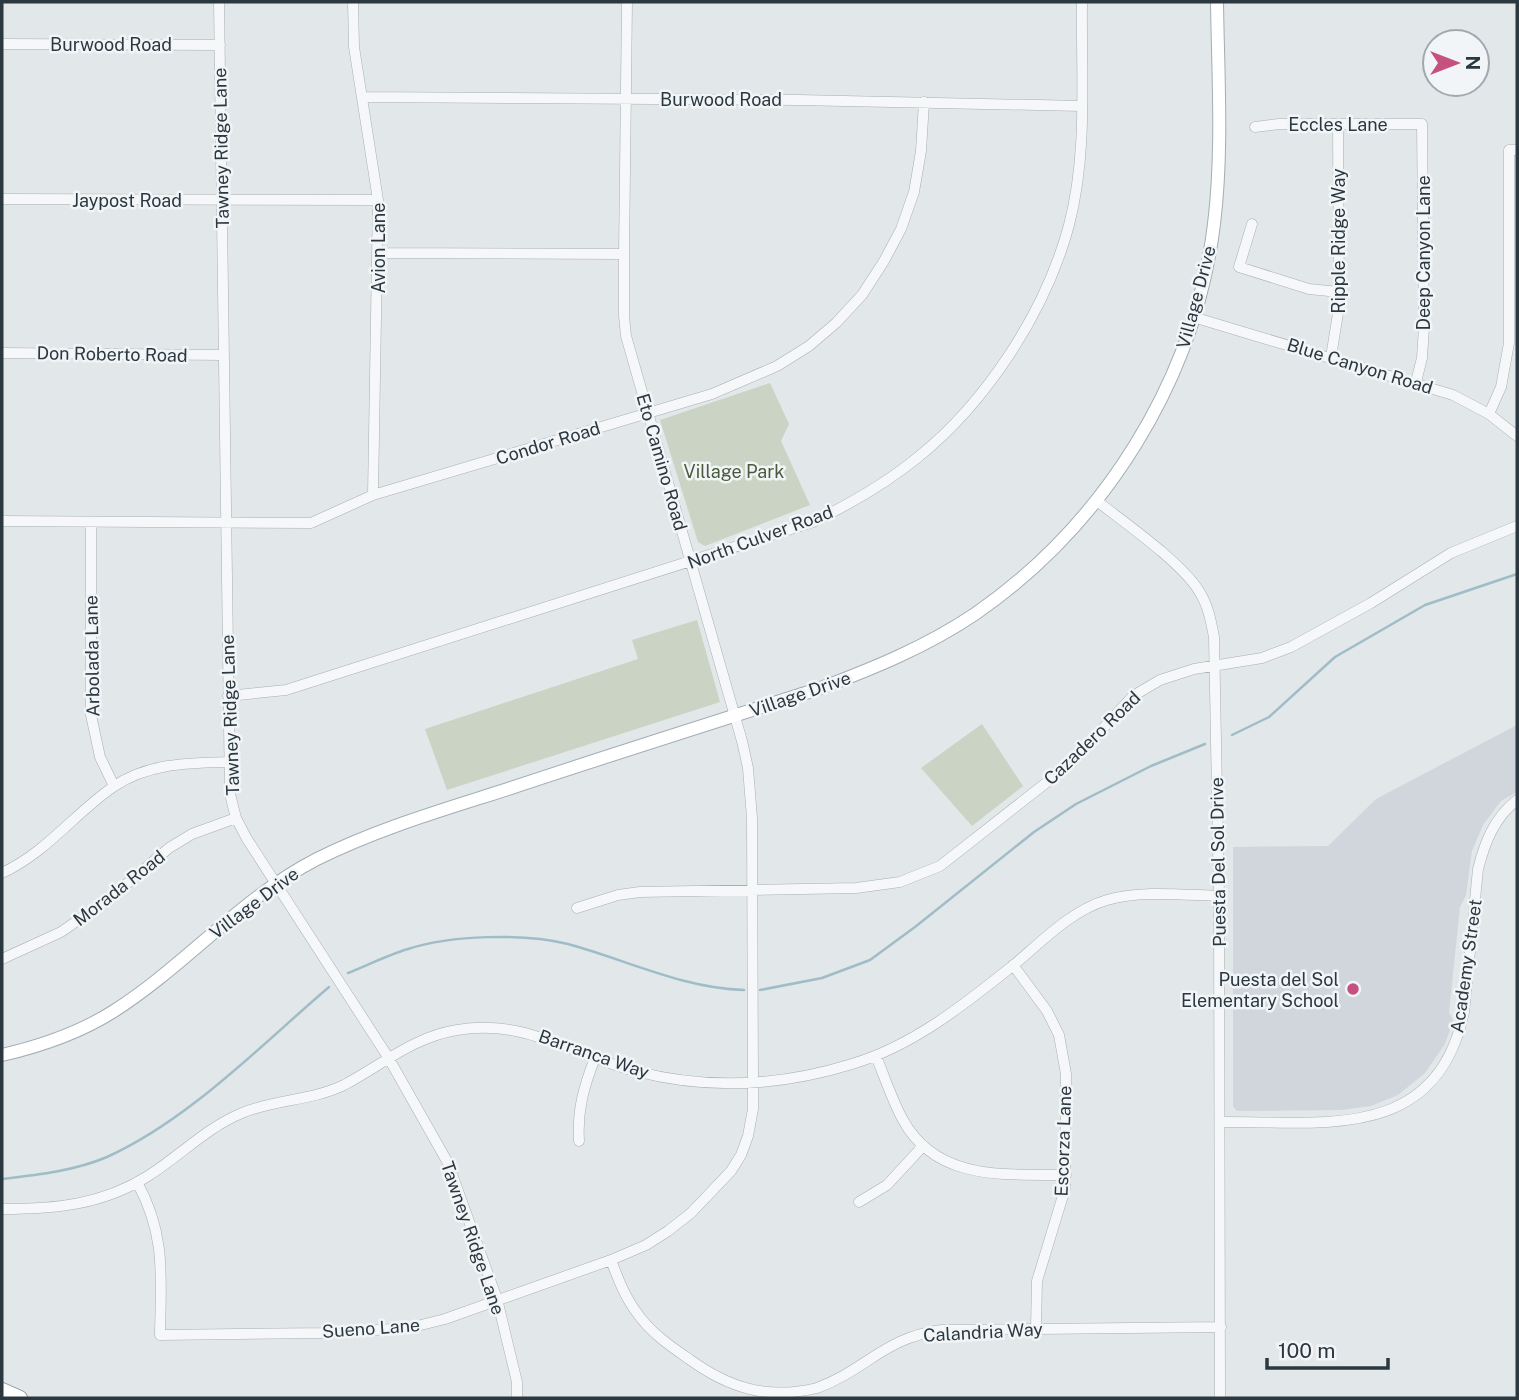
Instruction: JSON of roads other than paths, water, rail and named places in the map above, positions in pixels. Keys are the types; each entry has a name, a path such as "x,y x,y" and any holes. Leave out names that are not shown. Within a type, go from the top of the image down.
{"highway":[{"path":"2,1390 20,1398"}],"main road":[{"name":"Village Drive","path":"2,1055 73,1032 113,1012 147,988 244,906 277,882 317,859 400,824 868,670 935,638 1013,586 1055,547 1119,472 1167,387 1194,317 1208,262 1217,196 1217,2"}],"street":[{"name":"Tawney Ridge Lane","path":"219,2 230,794 236,818 388,1057 448,1163 497,1299 517,1382 517,1398"},
{"name":"Avion Lane","path":"352,2 354,47 379,200 373,495"},
{"name":"Eto Camino Road","path":"627,2 624,254 626,336 748,768 753,1084"},
{"name":"North Culver Road","path":"228,696 286,690 813,522 855,501 919,457 975,399 1013,348 1057,261 1069,223 1076,187 1080,143 1082,2"},
{"name":"Burwood Road","path":"2,44 220,45"},
{"name":"Burwood Road","path":"362,97 1081,106"},
{"name":"Condor Road","path":"2,521 311,523 373,495 712,394 777,366 827,331 862,295 895,240 915,192 924,102"},
{"name":"Eccles Lane","path":"1255,127 1279,124 1422,124"},
{"name":"Ripple Ridge Way","path":"1331,357 1339,292 1338,124"},
{"name":"Deep Canyon Lane","path":"1416,382 1422,358 1424,327 1422,124"},
{"path":"1489,414 1506,366 1513,328 1513,150"},
{"name":"Jaypost Road","path":"2,199 379,200"},
{"path":"1252,224 1239,267 1310,289 1339,292"},
{"path":"379,253 624,254"},
{"name":"Blue Canyon Road","path":"1194,317 1453,395 1489,414 1517,436"},
{"name":"Don Roberto Road","path":"2,353 223,355"},
{"name":"Puesta Del Sol Drive","path":"1097,501 1178,568 1198,589 1211,620 1220,895 1220,1398"},
{"name":"Arbolada Lane","path":"91,522 91,715 100,757 114,786"},
{"name":"Cazadero Road","path":"577,908 640,891 874,887 900,882 927,872 952,857 1070,764 1133,696 1160,680 1214,665 1262,657 1291,647 1371,603 1451,553 1517,526"},
{"path":"2,873 43,848 114,786 163,766 228,762"},
{"name":"Academy Street","path":"1220,1122 1348,1121 1374,1116 1397,1108 1421,1092 1436,1076 1450,1057 1462,1022 1478,869 1483,847 1492,828 1517,800"},
{"name":"Morada Road","path":"2,959 61,932 110,898 169,848 192,834 236,818"},
{"name":"Barranca Way","path":"2,1209 65,1207 92,1201 137,1182 225,1120 257,1107 308,1098 330,1091 406,1046 458,1029 491,1027 535,1034 636,1072 670,1078 753,1084 817,1074 876,1056 904,1042 951,1012 1062,925 1103,901 1117,897 1168,894 1220,895"},
{"name":"Escorza Lane","path":"1013,965 1047,1011 1059,1035 1064,1054 1066,1175 1063,1200 1037,1281 1036,1328"},
{"path":"876,1056 904,1123 923,1146 945,1162 973,1172 1066,1175"},
{"path":"579,1141 578,1110 582,1091 595,1058"},
{"name":"Sueno Lane","path":"137,1182 150,1205 159,1242 160,1335 326,1333 409,1328 445,1319 611,1260 646,1245 668,1231 691,1213 731,1171 741,1155 748,1136 753,1084"},
{"path":"859,1202 887,1185 923,1146"},
{"name":"Calandria Way","path":"611,1260 622,1288 635,1312 646,1325 705,1371 737,1389 750,1393 788,1396 818,1388 890,1345 922,1332 1221,1327"}],"waterway":[{"path":"1232,735 1269,717 1335,657 1425,605 1517,574"},
{"path":"760,990 822,978 870,960 1034,832 1076,804 1151,766 1205,744"},
{"path":"348,973 425,944 466,938 509,937 568,944 677,979 744,990"},
{"path":"2,1179 82,1166 107,1157 137,1141 167,1123 223,1080 329,987"}],"place":[{"name":"Puesta del Sol Elementary School","path":"1353,989"}],"park label":[{"name":"Village Park","path":"734,471"}]}
